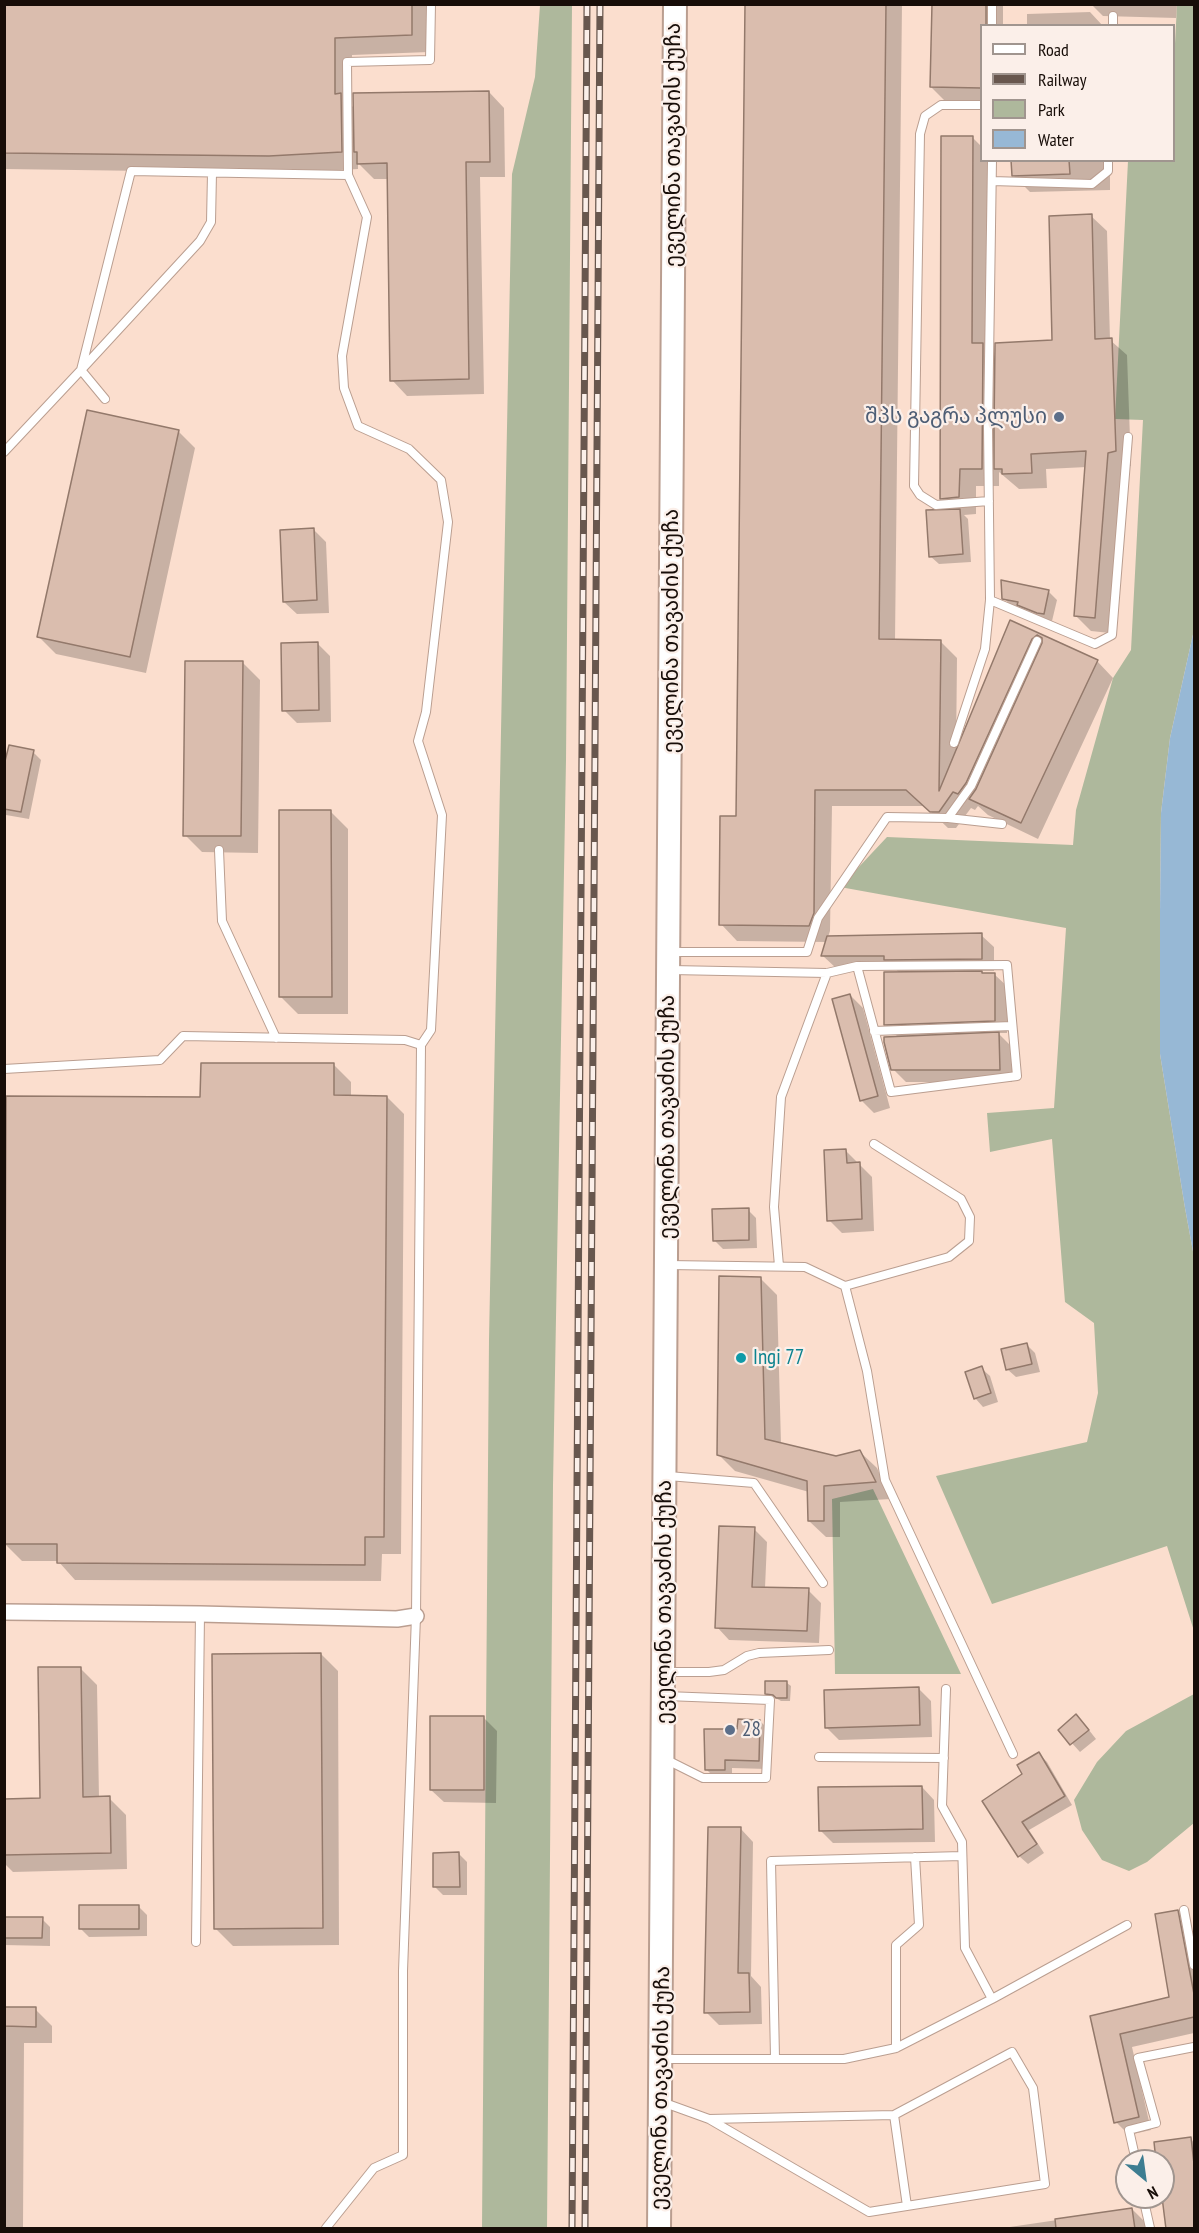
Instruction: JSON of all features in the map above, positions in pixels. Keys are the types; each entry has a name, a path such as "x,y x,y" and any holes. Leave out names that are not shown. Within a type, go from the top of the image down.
{"main road":[{"name":"ეველინა თავაძის ქუჩა","path":"659,2229 668,1266 675,4"}],"street":[{"path":"4,1612 397,1619 416,1616"}],"lane":[{"path":"326,2229 374,2168 403,2155 403,1971 416,1616 421,1045 430,1030 442,815 418,741 426,712 448,522 441,480 409,449 358,426 344,388 342,356 367,217 348,175 347,62 430,60 431,4"},
{"path":"992,4 992,24"},
{"path":"1113,16 1113,24"},
{"path":"980,105 941,105 925,116 920,134 914,486 920,495 936,505 989,501"},
{"path":"954,743 985,649 990,600 988,428 992,162"},
{"path":"992,182 1092,184 1108,171 1108,162"},
{"path":"81,370 131,171 348,175"},
{"path":"4,452 200,241 211,222 212,173"},
{"path":"81,370 105,399"},
{"path":"990,600 1095,644 1112,635 1128,437"},
{"path":"948,818 971,786 1037,641"},
{"path":"670,961 807,952 818,918 887,817 948,818 1002,824"},
{"path":"219,850 222,921 276,1038"},
{"path":"670,961 827,974 857,966 1007,965 1017,1076 891,1092 857,966"},
{"path":"779,1266 774,1208 781,1097 827,974"},
{"path":"874,1031 1012,1026"},
{"path":"4,1069 160,1060 183,1036 405,1040 421,1045"},
{"path":"668,1266 805,1267 845,1286 949,1257 969,1241 970,1217 961,1199 874,1144"},
{"path":"845,1286 867,1371 885,1480 1012,1754"},
{"path":"666,1476 754,1483 823,1583"},
{"path":"196,1942 200,1614"},
{"path":"664,1672 724,1670 747,1656 759,1653 829,1650"},
{"path":"946,1689 942,1806 962,1842 966,1948 992,1999"},
{"path":"664,1696 770,1700 766,1778 703,1778 664,1758"},
{"path":"819,1757 944,1758"},
{"path":"775,2058 771,1861 962,1856"},
{"path":"896,2048 896,1945 919,1925 915,1857"},
{"path":"1184,1910 1194,1965"},
{"path":"661,2059 844,2059 896,2048 992,1999 1127,1925"},
{"path":"1133,2149 1129,2130 1156,2123 1138,2058 1194,2048"},
{"path":"661,2102 710,2119 868,2212 1045,2184 1033,2088 1012,2052 894,2115 710,2119"},
{"path":"894,2115 907,2206"},
{"path":"1146,2209 1150,2229"}],"green space":[{"path":"540,5 572,5 566,760 553,1485 547,2228 482,2228 489,1339 512,174 535,77"},
{"path":"1177,5 1194,5 1194,630 1170,738 1161,813 1160,1054 1194,1257 1194,1631 1167,1546 992,1604 936,1476 1087,1442 1098,1393 1094,1323 1065,1302 1052,1139 990,1152 987,1113 1054,1108 1066,928 840,887 887,837 1073,845 1076,810 1113,678 1131,650 1143,420 1115,419 1128,162 1175,162"},
{"path":"873,1489 961,1674 835,1674 832,1499"},
{"path":"1194,1694 1194,1823 1147,1862 1129,1871 1102,1860 1082,1830 1074,1800 1097,1762 1126,1731"}],"water":[{"path":"1194,630 1194,1257 1160,1054 1160,911 1161,813 1170,738"}],"building":[{"path":"4,4 412,4 412,35 335,38 335,94 341,93 342,152 269,156 4,153"},
{"path":"745,4 886,4 879,639 941,640 939,791 1010,620 1098,660 1021,823 969,799 976,789 1042,643 1042,638 1037,635 1032,639 966,783 958,794 953,792 939,812 930,812 906,790 815,790 814,913 809,926 719,925 720,816 736,816"},
{"path":"932,4 986,4 986,24 980,24 980,88 930,87"},
{"path":"489,91 490,162 466,162 469,379 390,381 387,163 357,164 357,152 354,152 353,93"},
{"path":"941,136 973,136 972,343 983,343 982,469 960,469 959,497 940,499"},
{"path":"1011,162 1069,162 1070,174 1012,176"},
{"path":"1092,214 1095,339 1112,338 1116,451 1108,453 1095,618 1074,616 1086,451 1031,454 1032,473 1002,474 1002,469 994,469 995,343 1052,340 1049,216"},
{"path":"87,410 179,430 130,657 37,637"},
{"path":"960,509 963,554 929,557 926,510"},
{"path":"314,528 317,600 283,602 280,530"},
{"path":"1001,580 1049,590 1044,614 1017,605 1018,602 1002,599"},
{"path":"318,642 319,710 282,711 281,643"},
{"path":"185,661 243,661 241,836 183,836"},
{"path":"9,745 34,750 21,812 4,809 4,765"},
{"path":"279,810 331,810 332,997 279,997"},
{"path":"982,933 982,959 884,960 884,956 821,956 827,936"},
{"path":"982,971 982,973 995,973 995,1021 884,1025 884,972"},
{"path":"850,994 878,1096 860,1101 832,999"},
{"path":"999,1032 1000,1070 891,1070 884,1042 884,1037"},
{"path":"201,1063 334,1063 334,1095 387,1096 384,1537 365,1537 365,1565 57,1563 57,1544 4,1544 6,1096 200,1097"},
{"path":"846,1149 847,1163 860,1162 862,1219 827,1221 824,1150"},
{"path":"749,1208 749,1240 713,1241 712,1209"},
{"name":"Ingi 77","path":"719,1276 761,1277 765,1439 836,1456 860,1450 876,1482 824,1486 824,1521 808,1521 807,1481 717,1455"},
{"path":"1027,1343 1032,1364 1006,1370 1001,1349"},
{"path":"982,1366 991,1393 974,1399 965,1372"},
{"path":"719,1526 755,1527 752,1587 809,1588 807,1631 715,1628"},
{"path":"321,1653 323,1928 214,1929 212,1654"},
{"path":"38,1667 81,1667 83,1797 110,1796 111,1853 4,1855 4,1799 40,1798"},
{"path":"765,1681 787,1681 787,1698 776,1698 765,1694"},
{"path":"919,1687 920,1725 825,1728 824,1690"},
{"path":"1076,1714 1089,1730 1070,1745 1058,1730"},
{"path":"430,1716 484,1716 484,1790 430,1790"},
{"path":"738,1719 760,1720 759,1761 725,1760 725,1770 705,1770 704,1729 737,1729"},
{"path":"1039,1752 1065,1796 1022,1822 1037,1844 1018,1857 982,1801 1022,1774 1017,1765"},
{"path":"922,1786 923,1829 819,1831 818,1787"},
{"path":"708,1827 741,1827 738,1973 749,1973 750,2012 704,2013"},
{"path":"459,1852 460,1887 433,1887 433,1853"},
{"path":"79,1905 139,1905 139,1929 79,1929"},
{"path":"1178,1910 1194,1994 1194,2017 1120,2034 1139,2117 1114,2123 1090,2016 1169,1997 1155,1914"},
{"path":"4,1917 43,1917 42,1938 4,1938"},
{"path":"4,2007 36,2007 36,2027 4,2026"},
{"path":"1191,2137 1194,2164 1194,2229 1166,2229 1164,2209 1175,2209 1175,2149 1155,2149 1154,2142"},
{"path":"1132,2209 1135,2229 1056,2229 1055,2219"}],"railway":[{"path":"572,2228 587,4"},
{"path":"585,2228 600,4"}],"place":[{"name":"შპს გაგრა პლუსი","path":"1059,417"},
{"name":"Ingi 77","path":"741,1358"},
{"name":"28","path":"730,1730"}]}
